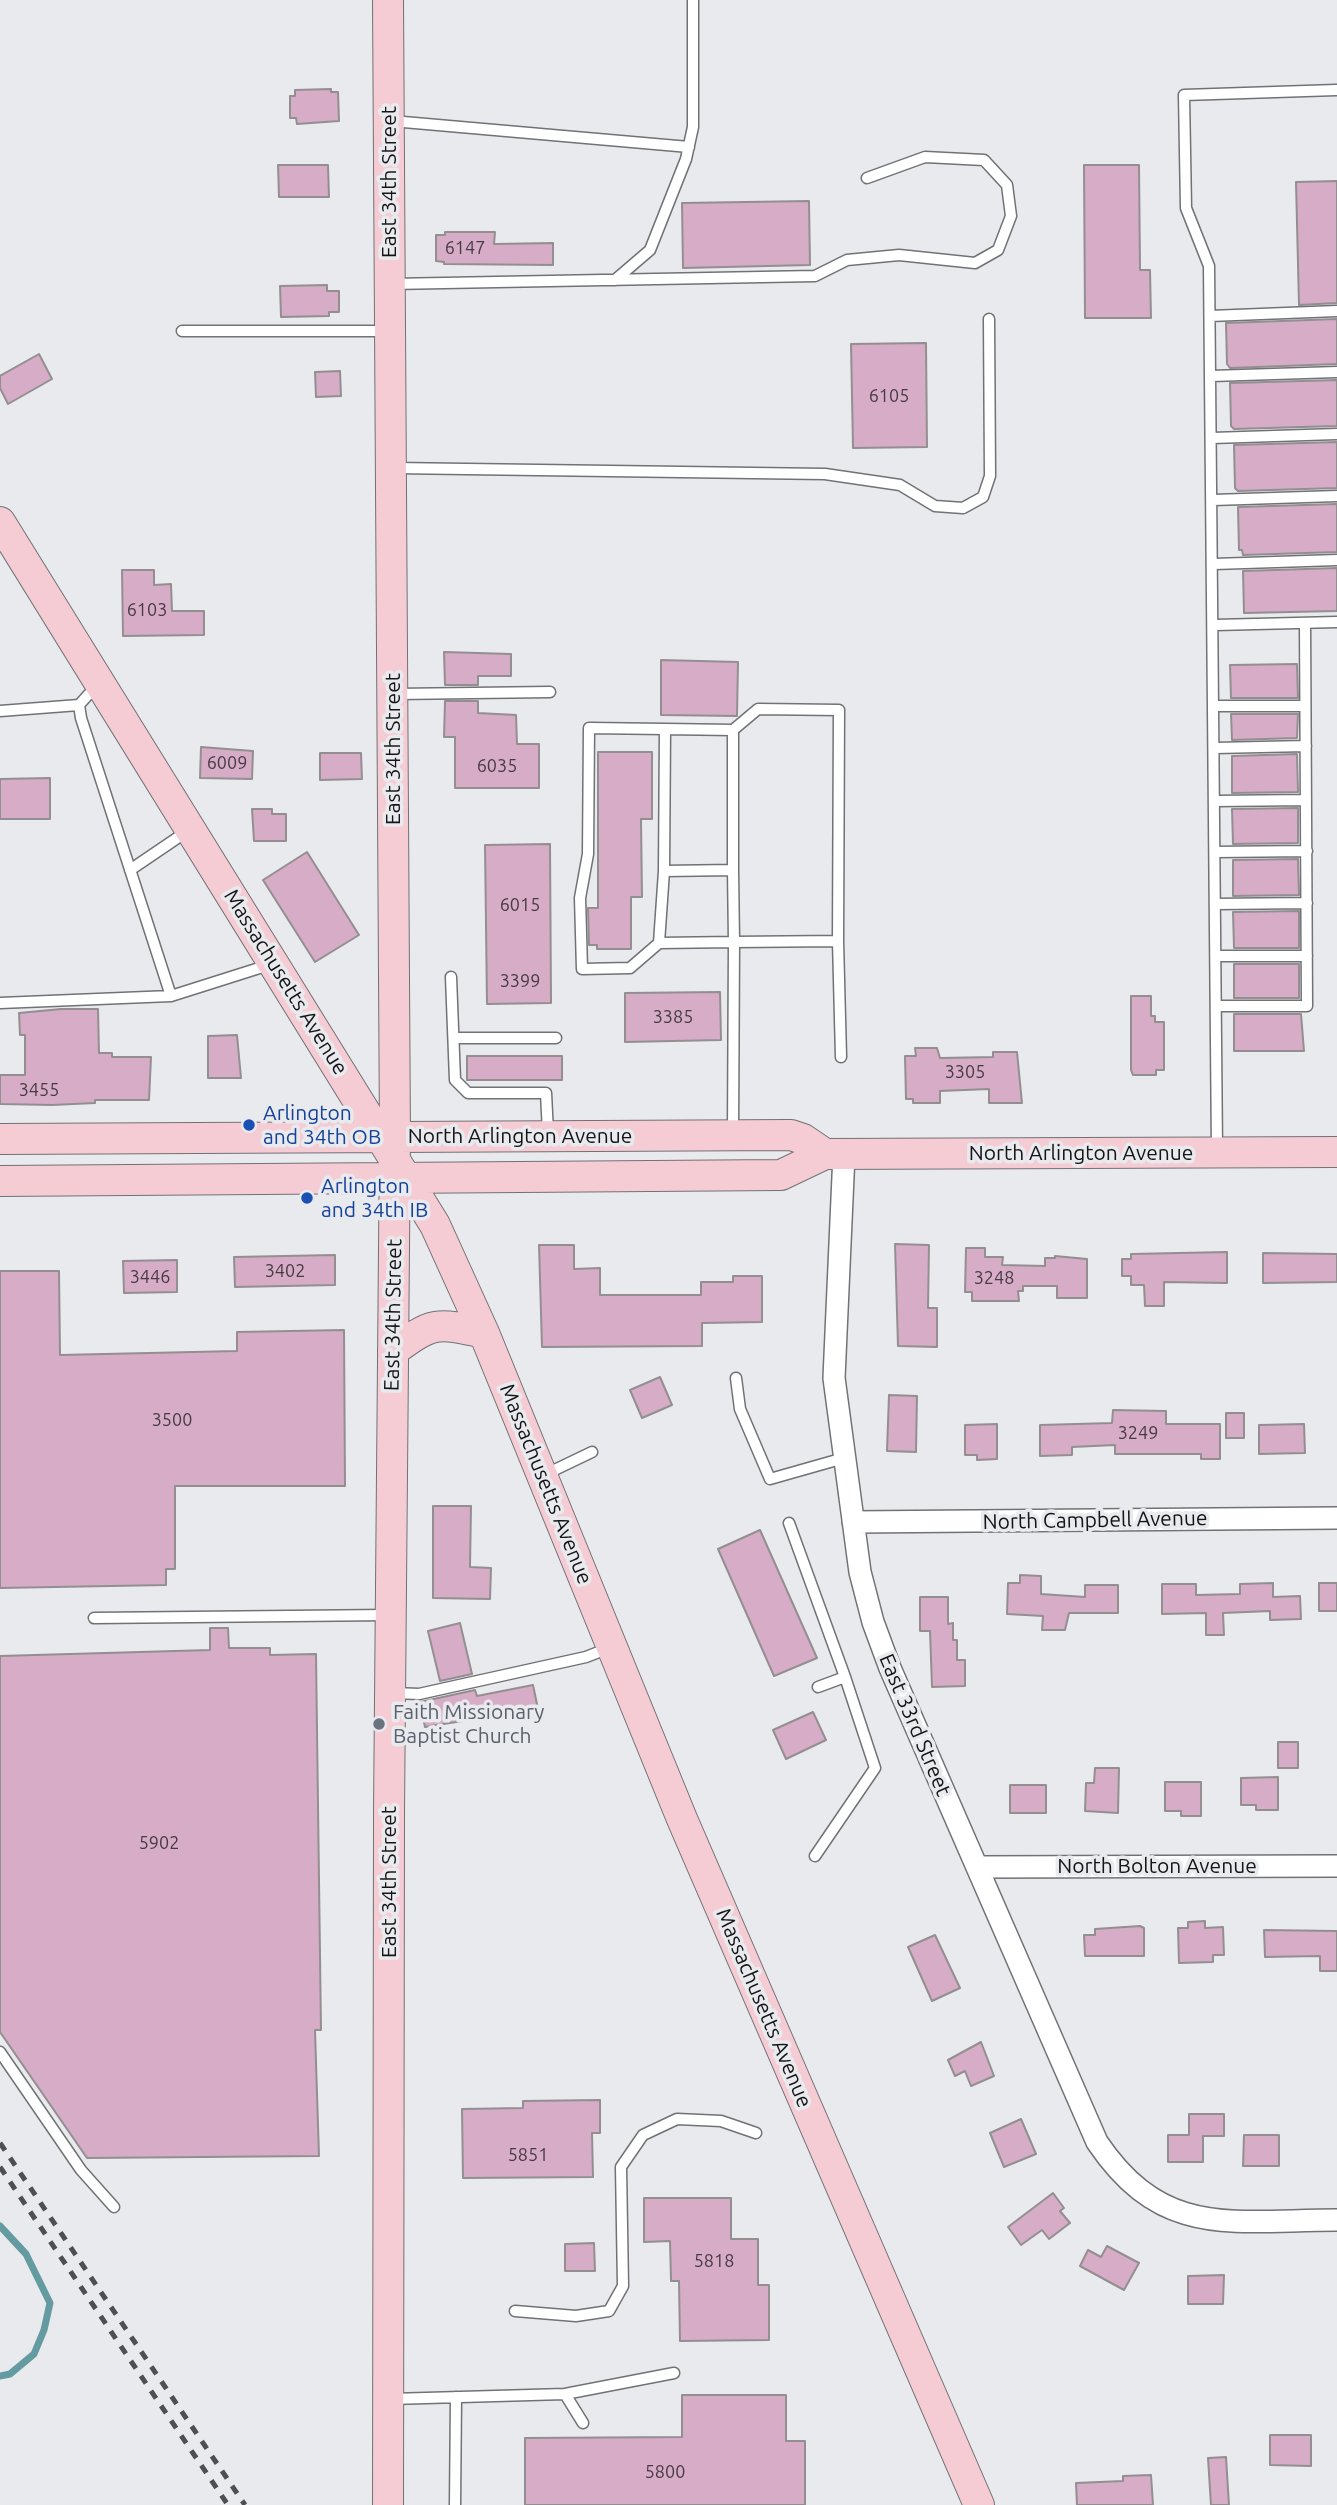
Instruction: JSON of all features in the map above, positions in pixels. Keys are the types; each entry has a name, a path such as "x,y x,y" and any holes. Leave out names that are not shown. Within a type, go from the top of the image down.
{"main road":[{"name":"East 34th Street","path":"388,0 394,1157 388,2505"},
{"name":"Massachusetts Avenue","path":"0,522 435,1225 484,1332 693,1844 979,2505"},
{"name":"North Arlington Avenue","path":"0,1181 394,1157 548,1136 796,1136 834,1154"},
{"name":"North Arlington Avenue","path":"0,1139 781,1175 834,1154 1337,1152"},
{"path":"393,1350 420,1330 434,1326 484,1332"}],"street":[{"name":"East 33rd Street","path":"834,1154 833,1355 860,1572 873,1622 1097,2142 1119,2173 1141,2193 1163,2207 1195,2218 1337,2220"},
{"name":"North Campbell Avenue","path":"853,1522 1337,1518"},
{"name":"North Bolton Avenue","path":"977,1867 1337,1866"}],"lane":[{"path":"615,280 650,250 688,147 693,127 693,0"},
{"path":"1217,1153 1215,625 1209,266 1186,208 1185,95 1335,90"},
{"path":"389,121 688,147"},
{"path":"390,284 815,276 848,260 899,255 975,263 998,250 1011,216 1007,185 984,160 925,157 867,178"},
{"path":"1210,316 1337,311"},
{"path":"391,468 825,474 900,485 935,506 963,508 983,497 990,476 989,319"},
{"path":"182,331 390,331"},
{"path":"1211,376 1337,372"},
{"path":"1212,438 1337,434"},
{"path":"1213,500 1337,496"},
{"path":"1214,564 1337,560"},
{"path":"1215,625 1337,622"},
{"path":"1216,1006 1307,1006 1305,623"},
{"path":"0,711 79,705 88,695 103,688"},
{"path":"393,694 550,692"},
{"path":"79,705 172,996"},
{"path":"1215,706 1305,706"},
{"path":"838,941 659,943 630,968 582,969 580,898 588,854 589,729 733,730 758,709 839,710 838,941 841,1057"},
{"path":"659,943 664,871 665,729"},
{"path":"733,730 733,1135"},
{"path":"1215,748 1306,747"},
{"path":"1216,801 1306,800"},
{"path":"130,870 191,828"},
{"path":"1216,852 1307,851"},
{"path":"664,871 733,870"},
{"path":"1216,904 1307,903"},
{"path":"1216,956 1307,956"},
{"path":"0,1003 172,996 275,963"},
{"path":"451,977 455,1080 468,1093 546,1093 548,1136"},
{"path":"454,1038 556,1038"},
{"path":"736,1378 740,1409 770,1479 844,1458"},
{"path":"542,1476 592,1452"},
{"path":"789,1523 845,1677 874,1768 815,1856"},
{"path":"93,1618 391,1615"},
{"path":"390,1693 419,1694 586,1657 612,1647"},
{"path":"818,1687 845,1677"},
{"path":"0,2052 82,2170 114,2207"},
{"path":"515,2311 576,2316 609,2311 623,2286 621,2166 643,2135 677,2119 720,2121 756,2133"},
{"path":"388,2399 565,2394 674,2373"},
{"path":"565,2394 583,2423"},
{"path":"455,2505 456,2397"}],"building":[{"path":"331,89 331,92 338,92 339,121 297,124 296,118 290,118 290,96 295,96 295,90"},
{"path":"278,165 328,165 329,197 279,197"},
{"path":"1084,165 1139,165 1140,270 1150,270 1151,318 1085,318"},
{"path":"1337,181 1337,303 1299,305 1296,182"},
{"path":"809,201 810,265 683,268 682,203"},
{"path":"445,232 495,232 494,244 553,243 553,265 444,264 436,261 436,235 445,235"},
{"path":"327,285 327,291 339,291 339,312 329,312 329,316 281,317 280,286"},
{"path":"1337,319 1337,364 1230,368 1227,364 1226,323"},
{"path":"926,343 927,447 853,448 851,344"},
{"path":"39,354 52,379 8,404 0,388 0,376"},
{"path":"340,371 341,396 316,397 315,372"},
{"path":"1337,380 1337,426 1234,429 1231,426 1230,383"},
{"path":"1337,442 1337,488 1238,491 1235,488 1234,445"},
{"path":"1337,504 1337,552 1243,555 1242,550 1239,550 1238,507"},
{"path":"1337,568 1337,611 1244,613 1243,571"},
{"path":"122,570 154,570 154,585 171,584 172,611 204,611 204,635 123,636"},
{"path":"444,652 511,654 511,676 478,676 478,685 445,685"},
{"path":"661,660 738,662 737,716 661,715"},
{"path":"1297,664 1298,698 1231,698 1230,665"},
{"path":"445,701 478,701 478,713 516,715 517,744 539,744 539,788 455,788 455,737 444,737"},
{"path":"1231,714 1298,714 1297,738 1232,740"},
{"path":"201,747 253,751 252,779 200,778"},
{"path":"598,752 652,752 652,819 641,819 642,897 631,897 631,949 597,949 597,945 589,945 588,908 598,908"},
{"path":"320,753 361,753 362,779 320,780"},
{"path":"1297,754 1298,792 1232,793 1232,756"},
{"path":"50,778 50,819 0,819 0,779"},
{"path":"1298,808 1298,843 1233,844 1232,809"},
{"path":"252,809 272,809 272,814 286,814 286,841 254,841"},
{"path":"550,844 551,1003 487,1004 485,845"},
{"path":"307,852 359,935 315,962 263,880"},
{"path":"1298,859 1299,895 1233,896 1233,860"},
{"path":"1299,911 1299,948 1234,948 1233,912"},
{"path":"1234,964 1299,964 1299,998 1234,998"},
{"path":"720,992 721,1040 625,1042 625,993"},
{"path":"1131,996 1151,996 1151,1016 1155,1016 1155,1022 1164,1022 1164,1070 1156,1070 1156,1075 1133,1075 1131,1070"},
{"path":"98,1009 99,1053 112,1053 112,1057 151,1057 149,1100 95,1100 95,1103 52,1105 0,1104 0,1075 25,1075 25,1035 20,1035 19,1013"},
{"path":"1234,1014 1301,1014 1304,1051 1234,1051"},
{"path":"237,1035 241,1078 208,1078 208,1036"},
{"path":"915,1048 937,1048 940,1058 993,1057 993,1052 1017,1052 1022,1103 989,1103 989,1089 940,1091 940,1103 913,1103 913,1099 906,1099 905,1056 916,1056"},
{"path":"467,1056 562,1056 562,1080 467,1080"},
{"path":"895,1244 929,1245 928,1308 937,1308 937,1347 898,1346"},
{"path":"539,1245 574,1245 574,1269 600,1268 600,1295 701,1295 701,1282 733,1282 733,1276 762,1276 762,1322 702,1323 702,1346 542,1347"},
{"path":"966,1248 985,1248 985,1257 1003,1257 1002,1265 1045,1266 1045,1258 1055,1256 1087,1259 1087,1298 1057,1298 1057,1286 1023,1286 1023,1291 1018,1291 1019,1301 972,1301 972,1292 965,1292"},
{"path":"1227,1252 1227,1283 1164,1282 1164,1306 1145,1306 1144,1285 1131,1285 1131,1276 1122,1276 1122,1259 1131,1259 1131,1254"},
{"path":"1263,1253 1337,1254 1337,1282 1263,1283"},
{"path":"335,1255 335,1285 235,1287 234,1257"},
{"path":"177,1260 177,1292 124,1293 123,1261"},
{"path":"0,1271 59,1271 60,1355 237,1351 237,1332 344,1330 345,1486 175,1486 175,1569 166,1569 166,1585 0,1588"},
{"path":"660,1377 672,1405 642,1418 630,1390"},
{"path":"889,1395 917,1396 916,1452 887,1451"},
{"path":"1113,1410 1166,1411 1166,1424 1220,1424 1220,1459 1201,1459 1201,1454 1115,1454 1115,1445 1072,1447 1072,1455 1040,1456 1040,1425 1112,1423"},
{"path":"1226,1413 1244,1413 1244,1438 1226,1438"},
{"path":"997,1424 997,1459 977,1460 977,1455 965,1455 965,1425"},
{"path":"1304,1424 1305,1453 1259,1454 1259,1425"},
{"path":"433,1506 471,1506 470,1567 491,1568 490,1599 433,1598"},
{"path":"760,1530 817,1658 774,1676 718,1549"},
{"path":"1020,1575 1041,1576 1041,1594 1085,1597 1085,1585 1118,1585 1118,1613 1069,1613 1065,1630 1042,1630 1043,1616 1007,1614 1008,1583 1020,1583"},
{"path":"1273,1583 1273,1597 1300,1596 1301,1619 1270,1620 1270,1611 1223,1613 1224,1635 1206,1635 1206,1613 1162,1614 1162,1584 1196,1584 1196,1595 1240,1594 1240,1584"},
{"path":"1319,1583 1337,1583 1337,1611 1319,1611"},
{"path":"920,1597 948,1597 948,1624 953,1623 953,1640 957,1640 957,1660 965,1660 965,1686 932,1687 930,1631 920,1631"},
{"path":"460,1623 472,1674 440,1681 428,1631"},
{"path":"210,1628 228,1628 229,1648 270,1648 270,1655 316,1654 321,2030 315,2030 319,2156 87,2158 0,2032 0,1656 210,1650"},
{"path":"533,1685 538,1709 425,1727 420,1702 475,1690 477,1696"},
{"path":"813,1712 826,1740 786,1759 773,1730"},
{"path":"1278,1742 1298,1742 1298,1768 1278,1768"},
{"path":"1095,1768 1119,1768 1118,1813 1085,1811 1086,1783 1094,1783"},
{"path":"1278,1777 1278,1810 1256,1810 1256,1805 1241,1805 1241,1778"},
{"path":"1165,1782 1201,1782 1201,1816 1181,1816 1181,1811 1165,1811"},
{"path":"1010,1785 1046,1785 1046,1813 1010,1813"},
{"path":"1205,1921 1205,1928 1223,1927 1224,1955 1213,1955 1213,1962 1179,1963 1178,1928 1188,1928 1188,1922"},
{"path":"1144,1928 1144,1956 1085,1956 1084,1935 1095,1935 1095,1929"},
{"path":"1264,1930 1337,1931 1337,1971 1320,1971 1320,1956 1265,1957"},
{"path":"935,1935 960,1988 932,2001 908,1947"},
{"path":"981,2042 994,2076 971,2086 965,2071 955,2076 948,2060"},
{"path":"600,2100 600,2133 592,2133 593,2177 463,2178 462,2109 523,2108 523,2101"},
{"path":"1189,2114 1224,2114 1224,2136 1203,2136 1203,2162 1168,2162 1168,2135 1189,2135"},
{"path":"1021,2119 1036,2154 1004,2167 990,2133"},
{"path":"1244,2135 1279,2135 1279,2166 1243,2166"},
{"path":"1053,2193 1064,2208 1060,2211 1070,2223 1049,2239 1042,2230 1021,2245 1008,2227"},
{"path":"644,2198 731,2198 731,2239 758,2239 758,2285 769,2285 769,2340 680,2341 679,2281 671,2281 670,2241 644,2242"},
{"path":"594,2243 595,2271 565,2271 565,2244"},
{"path":"1107,2246 1139,2263 1124,2290 1080,2266 1088,2250 1101,2257"},
{"path":"1224,2275 1223,2304 1188,2304 1188,2276"},
{"path":"682,2395 786,2395 786,2441 805,2441 805,2505 525,2505 525,2438 682,2437"},
{"path":"1270,2435 1311,2435 1311,2466 1270,2465"},
{"path":"1226,2457 1229,2505 1211,2505 1208,2458"},
{"path":"1151,2475 1153,2505 1077,2505 1076,2483 1123,2481 1123,2476"}],"waterway":[{"path":"0,2226 26,2254 50,2303 44,2330 34,2354 10,2374 0,2376"}],"railway":[{"path":"0,2143 245,2505"},
{"path":"0,2167 228,2505"}],"place":[{"name":"Arlington and 34th OB","path":"249,1125"},
{"name":"Arlington and 34th IB","path":"307,1198"},
{"name":"Faith Missionary Baptist Church","path":"379,1724"}]}
